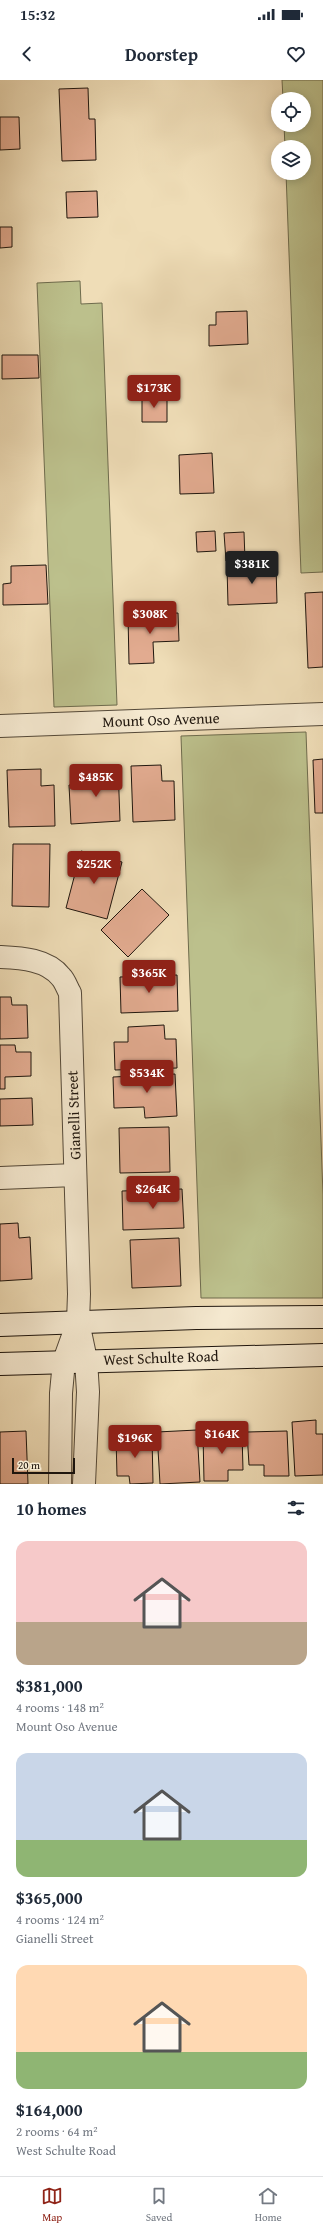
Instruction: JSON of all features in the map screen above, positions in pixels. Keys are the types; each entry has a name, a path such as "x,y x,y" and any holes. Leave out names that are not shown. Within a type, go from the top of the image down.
{"street":[{"name":"Mount Oso Avenue","path":"0,726 323,714"},
{"name":"Gianelli Street","path":"0,957 20,958 42,963 61,976 70,993 79,1294 78,1322 86,1360 88,1392 84,1484"},
{"path":"0,1178 75,1175"},
{"path":"0,1325 196,1318 323,1317"},
{"name":"Gianelli Street","path":"60,1484 61,1393 64,1361 78,1322"},
{"name":"West Schulte Road","path":"0,1364 86,1360 323,1355"}],"green space":[{"path":"282,80 323,80 323,572 301,573 286,180 311,180 311,140 285,140 284,132 311,132 311,92 283,92"},
{"path":"80,281 81,304 102,303 117,705 54,707 37,283"},
{"path":"306,732 323,1195 323,1298 201,1298 181,736"}],"building":[{"path":"88,88 89,119 95,119 96,160 62,161 59,89"},
{"path":"0,117 19,117 20,149 0,150"},
{"path":"97,191 98,217 67,218 66,192"},
{"path":"0,227 12,227 12,247 0,248"},
{"path":"247,311 248,344 209,346 209,325 216,325 216,312"},
{"path":"2,355 38,355 39,378 2,379"},
{"path":"142,396 167,396 167,422 142,422"},
{"path":"212,453 214,493 180,494 179,455"},
{"path":"215,531 216,551 197,552 196,532"},
{"path":"244,532 245,560 226,561 224,533"},
{"path":"46,565 48,604 3,605 3,584 11,583 11,566"},
{"path":"276,566 277,603 228,605 227,567"},
{"path":"323,592 323,667 308,668 305,593"},
{"path":"178,613 179,641 153,642 154,663 129,664 128,615"},
{"path":"323,759 323,813 315,813 313,760"},
{"path":"161,765 162,781 174,781 175,820 133,822 131,766"},
{"path":"118,766 120,821 71,824 69,785 91,784 90,768"},
{"path":"41,769 41,786 54,785 55,826 9,827 7,770"},
{"path":"13,844 50,844 49,907 12,906"},
{"path":"81,851 122,862 107,919 66,908"},
{"path":"142,889 169,915 128,957 101,930"},
{"path":"177,975 178,1011 121,1013 120,977"},
{"path":"0,997 11,997 12,1005 27,1005 28,1038 0,1039"},
{"path":"164,1025 165,1039 176,1039 177,1068 115,1070 114,1042 128,1042 128,1027"},
{"path":"0,1045 15,1045 16,1052 31,1052 31,1076 5,1077 5,1089 0,1089"},
{"path":"175,1074 177,1116 145,1118 144,1107 114,1108 113,1077"},
{"path":"32,1098 33,1125 0,1126 0,1099"},
{"path":"169,1127 170,1172 120,1173 119,1128"},
{"path":"182,1189 184,1228 123,1230 122,1191"},
{"path":"18,1223 19,1238 30,1237 32,1279 0,1281 0,1224"},
{"path":"179,1238 181,1286 132,1288 130,1240"},
{"path":"316,1420 316,1434 323,1434 323,1475 295,1476 292,1422"},
{"path":"197,1430 200,1482 160,1484 157,1432"},
{"path":"26,1431 28,1484 0,1484 0,1432"},
{"path":"287,1431 289,1476 264,1476 264,1465 249,1465 247,1432"},
{"path":"242,1433 243,1470 228,1470 228,1481 204,1481 203,1434"},
{"path":"152,1436 153,1483 130,1484 129,1476 117,1476 116,1437"}]}
